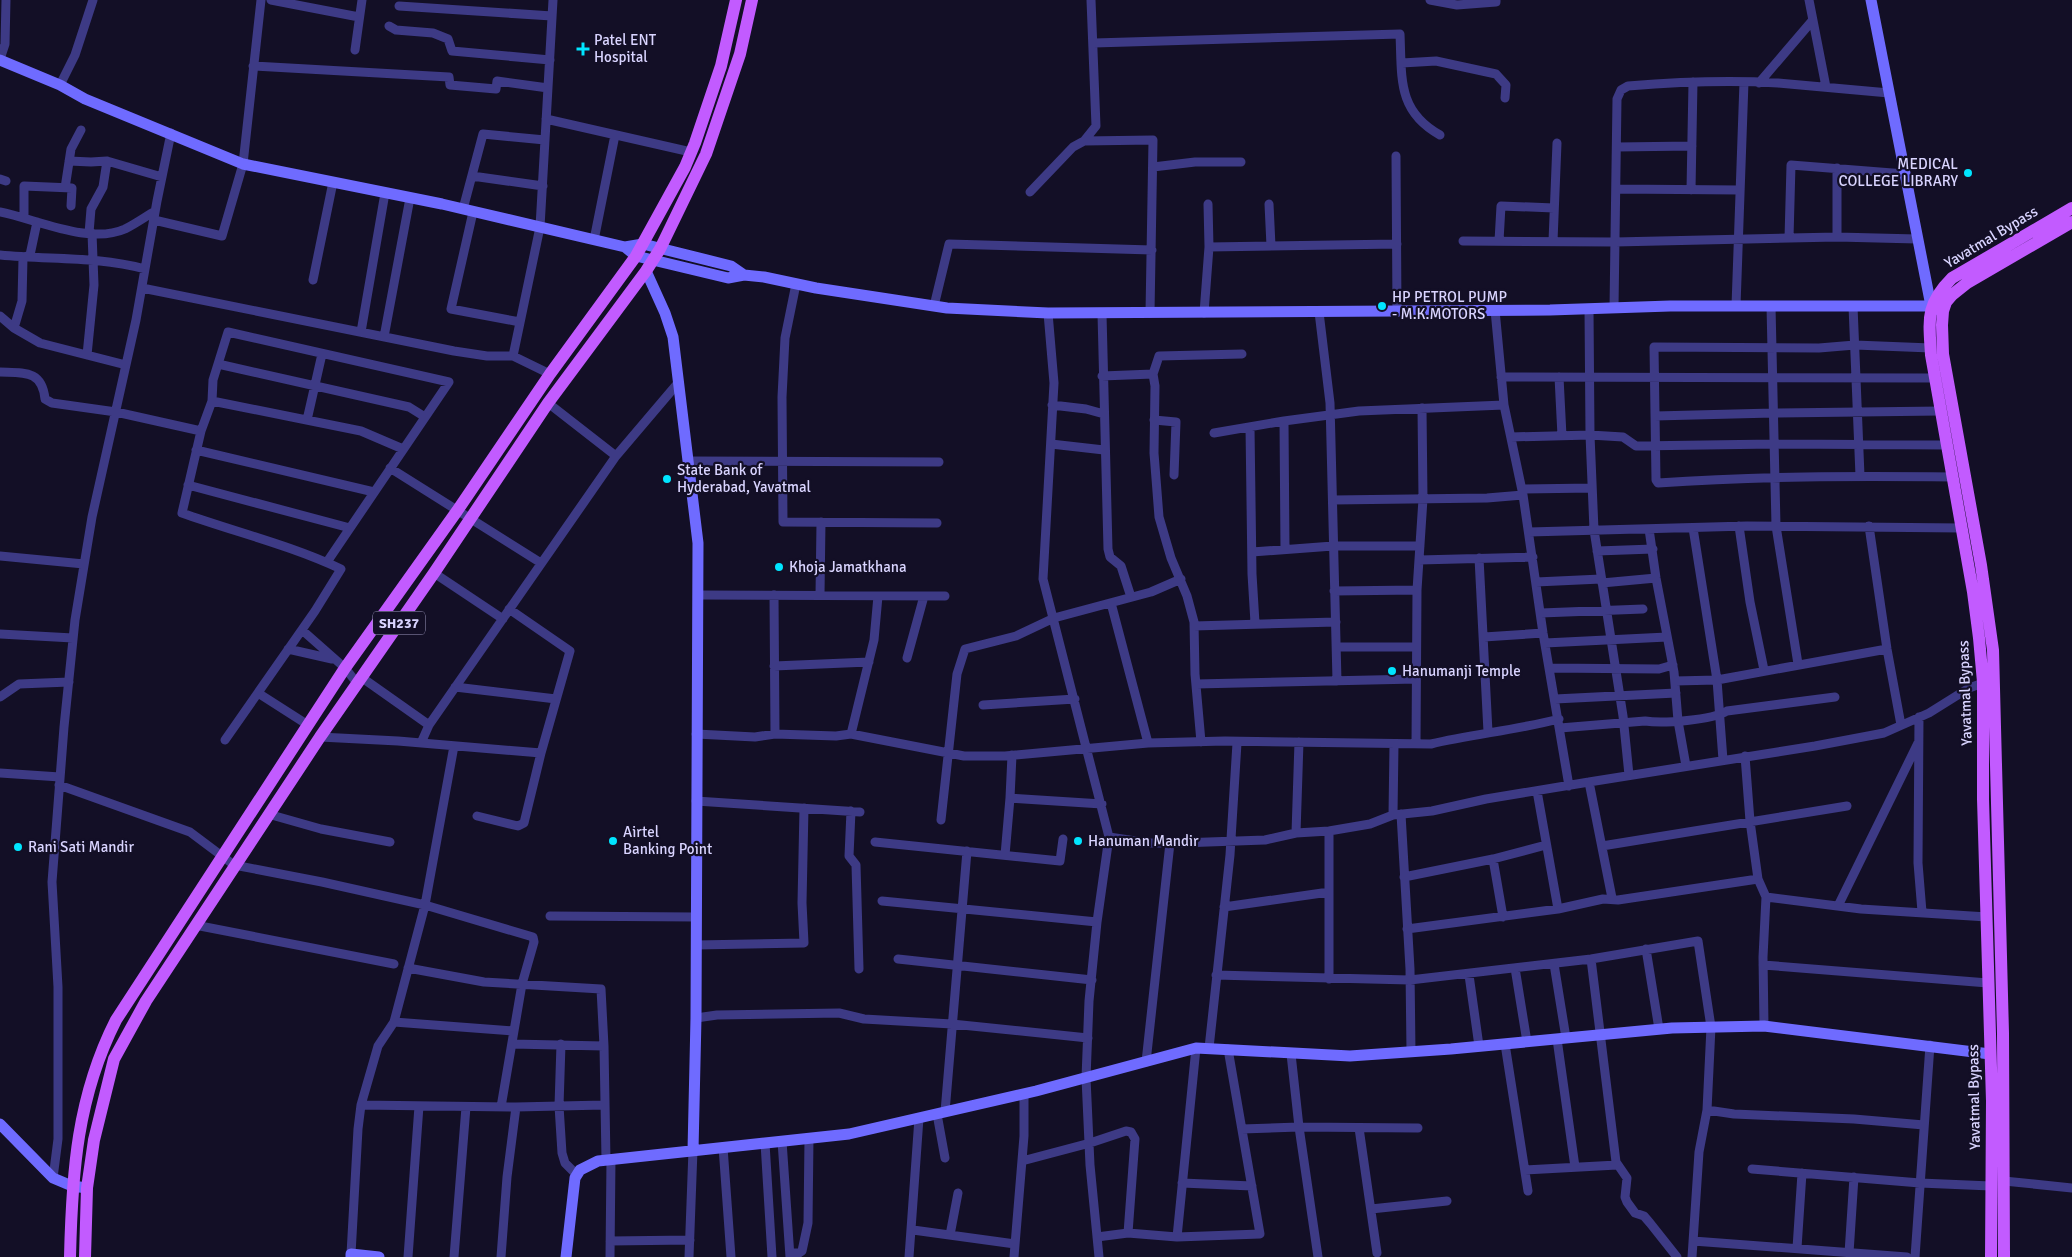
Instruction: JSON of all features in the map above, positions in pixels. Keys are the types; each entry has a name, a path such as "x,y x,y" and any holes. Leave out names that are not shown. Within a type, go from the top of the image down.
{"main road":[{"name":"SH237","path":"70,1257 72,1186 86,1100 106,1039 131,995 223,858 308,725 340,664 457,512 550,374 636,256 691,152 721,66 736,0"},
{"name":"SH237","path":"85,1257 88,1188 94,1140 114,1059 146,1001 268,814 434,573 548,403 646,271 660,249 706,154 740,54 752,0"},
{"name":"Yavatmal Bypass","path":"2004,1257 2004,1181 1989,682 1978,629 1935,378 1929,324 1937,309 1942,288 1952,278 2072,208"},
{"name":"Yavatmal Bypass","path":"1937,309 1952,294 1967,283 2072,222"},
{"name":"Yavatmal Bypass","path":"1937,309 1943,354 1981,565 1993,650 1989,682 1987,917 1992,1186 1991,1257"}],"street":[{"path":"6,0 5,44 0,59 60,85 80,96 243,164 468,210 625,247 643,244 731,266 744,275"},
{"path":"60,85 75,55 93,0"},
{"path":"0,212 90,233 107,234 154,216 222,236 243,164 261,0"},
{"path":"271,0 359,17"},
{"path":"355,50 362,0"},
{"path":"513,356 540,228 553,0"},
{"path":"1030,192 1073,147 1084,141 1096,126 1092,0"},
{"path":"1430,0 1457,5 1496,2 1496,0"},
{"path":"1809,0 1826,87"},
{"path":"625,247 636,256 728,278 744,275 934,306 1048,313 1319,312 1736,306 1854,306 1937,309 1917,239 1871,0"},
{"path":"399,6 552,16"},
{"path":"1759,83 1812,21"},
{"path":"389,26 396,30 433,33 448,39 452,51 550,60"},
{"path":"1094,43 1261,40 1400,34 1403,81 1409,108 1426,127 1440,135"},
{"path":"1402,63 1436,61 1496,74 1506,86 1505,98"},
{"path":"253,66 449,77 450,86 496,89 497,81 548,88"},
{"path":"1614,308 1617,98 1621,90 1628,86 1693,82 1744,82 1889,92"},
{"path":"1691,190 1693,82"},
{"path":"1736,306 1744,82"},
{"path":"546,119 691,152"},
{"path":"65,188 71,149 81,130"},
{"path":"53,1178 58,1138 58,1006 52,882 73,638 92,517 142,288 171,133"},
{"path":"520,322 451,309 472,176 483,134 545,140"},
{"path":"594,240 615,135"},
{"path":"1084,141 1153,140 1150,313"},
{"path":"1552,242 1557,143"},
{"path":"1617,147 1692,146"},
{"path":"1396,156 1398,311"},
{"path":"68,161 107,161 162,177"},
{"path":"87,355 94,285 90,233 91,209 103,187 107,161"},
{"path":"1153,167 1195,162 1241,162"},
{"path":"1788,238 1791,165 1905,174"},
{"path":"1837,168 1837,237"},
{"path":"472,176 543,186"},
{"path":"313,280 334,182"},
{"path":"24,217 24,186 72,188 72,206"},
{"path":"1616,189 1740,190"},
{"path":"361,332 385,193"},
{"path":"384,337 410,198"},
{"path":"1204,313 1209,248 1208,204"},
{"path":"1269,204 1271,246"},
{"path":"1498,241 1501,206 1554,208"},
{"path":"23,258 30,255 37,222"},
{"path":"1463,241 1615,242 1837,237 1917,239"},
{"path":"934,306 949,244 1152,250"},
{"path":"1209,248 1397,244"},
{"path":"0,255 23,258 103,260 145,269"},
{"path":"14,328 22,302 23,258"},
{"path":"646,271 665,313 672,337 698,543 696,1018 689,1257"},
{"path":"796,284 785,338 782,460 783,522 937,523"},
{"path":"142,288 384,337 488,356 513,356 550,374"},
{"path":"1771,306 1776,526 1798,664"},
{"path":"1854,306 1860,476"},
{"path":"1589,309 1590,435 1594,530 1620,695 1629,775"},
{"path":"1495,310 1504,405 1523,492 1543,633 1560,723 1568,786"},
{"path":"1319,312 1330,414 1337,681"},
{"path":"1048,313 1054,383 1043,579 1109,837 1097,922 1086,1078 1099,1257"},
{"path":"1102,314 1102,376 1108,549 1110,556 1121,566 1131,597"},
{"path":"0,316 14,328 40,343 126,365"},
{"path":"225,740 302,630 341,569 306,553 182,513 201,430 212,401 213,380 228,332 449,382 327,562"},
{"path":"1931,348 1854,345 1819,348 1654,347 1656,480 1658,483 1774,477 1953,477"},
{"path":"307,420 322,354"},
{"path":"1201,742 1194,626 1182,579 1171,558 1159,517 1153,374 1159,356 1242,354"},
{"path":"218,364 409,407 426,417"},
{"path":"0,372 22,373 38,379 44,387 45,400 52,403 116,412 201,430"},
{"path":"1102,376 1153,374"},
{"path":"1501,377 1935,378"},
{"path":"1560,377 1562,436"},
{"path":"421,743 429,725 503,619 540,562 616,456 678,383"},
{"path":"212,401 361,431 403,450"},
{"path":"548,403 616,456"},
{"path":"1052,405 1086,409 1104,414"},
{"path":"1214,433 1359,411 1504,405"},
{"path":"1416,744 1417,590 1422,499 1422,408"},
{"path":"1655,416 1941,412"},
{"path":"1154,420 1176,422 1174,475"},
{"path":"1284,421 1285,550"},
{"path":"1250,427 1255,623"},
{"path":"1511,437 1590,435 1623,437 1636,446 1774,444 1947,445"},
{"path":"1051,444 1104,450"},
{"path":"196,450 374,492"},
{"path":"688,461 939,462"},
{"path":"390,468 457,512 540,562"},
{"path":"188,485 350,528"},
{"path":"1333,500 1422,499 1592,488"},
{"path":"820,595 821,522"},
{"path":"1529,532 1739,526 1962,528"},
{"path":"1739,526 1750,602 1764,670"},
{"path":"1869,526 1887,649 1901,725"},
{"path":"1693,528 1717,680 1723,760"},
{"path":"1649,529 1675,681 1678,721 1686,766"},
{"path":"1252,552 1333,546 1420,546"},
{"path":"1597,551 1652,549"},
{"path":"0,556 84,564"},
{"path":"1419,560 1533,557"},
{"path":"1479,558 1488,732"},
{"path":"434,573 503,619"},
{"path":"1536,582 1656,578"},
{"path":"941,820 958,674 965,649 1016,636 1054,618 1151,592 1182,579"},
{"path":"1334,591 1417,590"},
{"path":"698,595 945,596"},
{"path":"774,595 775,734"},
{"path":"852,734 874,640 878,596"},
{"path":"907,658 924,596"},
{"path":"1111,603 1148,743"},
{"path":"477,816 518,826 524,823 541,753 570,652 509,609"},
{"path":"1540,613 1643,609"},
{"path":"1194,626 1336,622"},
{"path":"302,630 359,680 429,725"},
{"path":"1484,637 1543,633"},
{"path":"0,634 73,638"},
{"path":"1545,643 1667,637"},
{"path":"1337,647 1416,648"},
{"path":"288,649 340,664"},
{"path":"1675,681 1717,680 1887,649"},
{"path":"774,666 869,662"},
{"path":"1550,668 1659,669 1672,665"},
{"path":"1196,684 1416,679"},
{"path":"0,697 19,684 69,682"},
{"path":"1109,837 1170,843 1265,840 1296,833 1329,831 1370,824 1397,814 1432,811 1629,775 1815,746 1884,733 1989,682"},
{"path":"456,687 556,699"},
{"path":"258,693 308,725"},
{"path":"1556,699 1676,693"},
{"path":"696,734 754,737 775,734 827,736 852,734 964,756 1012,755 1148,743 1299,742 1431,744 1488,732 1532,726 1560,723 1624,724 1678,721 1720,716 1727,711 1835,697"},
{"path":"983,705 1075,699"},
{"path":"1920,717 1918,863 1922,912"},
{"path":"320,737 541,753"},
{"path":"1838,906 1919,741"},
{"path":"1296,833 1299,742"},
{"path":"1209,1048 1231,842 1238,743"},
{"path":"1394,744 1397,814 1404,877 1412,1052"},
{"path":"379,1257 351,1256 361,1105 378,1046 394,1022 408,968 424,905 454,746"},
{"path":"1005,856 1012,755"},
{"path":"1745,756 1750,821 1758,879 1766,897 1763,965 1764,1026"},
{"path":"0,773 60,781 190,832 234,865 424,905 533,937 534,942 522,984 501,1107"},
{"path":"1589,782 1612,898"},
{"path":"1537,791 1558,909"},
{"path":"1010,798 1102,804"},
{"path":"696,801 855,812 849,856 856,865 860,969"},
{"path":"1602,846 1847,806"},
{"path":"696,945 804,942 802,902 804,808"},
{"path":"268,814 322,829 390,842"},
{"path":"1329,831 1329,979"},
{"path":"875,842 1060,862 1063,839"},
{"path":"1146,1062 1170,843"},
{"path":"1404,877 1493,859 1546,845"},
{"path":"945,1158 941,1113 952,1024 966,851"},
{"path":"1493,859 1504,917"},
{"path":"1407,929 1504,917 1612,898 1618,900 1758,879"},
{"path":"1224,907 1329,892"},
{"path":"1766,897 1838,906 1987,917"},
{"path":"882,901 1097,922"},
{"path":"550,916 696,917"},
{"path":"195,925 394,964"},
{"path":"1216,975 1410,980 1592,959 1698,941 1711,1027 1707,1110 1699,1152 1692,1257"},
{"path":"1646,949 1659,1029"},
{"path":"898,959 1092,980"},
{"path":"1592,959 1616,1165 1627,1178 1625,1197 1635,1212 1644,1216 1677,1257"},
{"path":"1554,964 1576,1167"},
{"path":"1763,965 1988,983"},
{"path":"408,968 484,982 601,989 610,1257"},
{"path":"1515,968 1527,1042"},
{"path":"1469,974 1480,1046"},
{"path":"696,1018 717,1015 839,1013 864,1019 952,1024 1088,1038"},
{"path":"394,1022 514,1031"},
{"path":"566,1257 573,1188 580,1170 590,1164 608,1159 849,1134 1024,1094 1196,1048 1350,1056 1505,1044 1659,1029 1764,1026 1930,1045 1990,1054"},
{"path":"512,1044 604,1046"},
{"path":"561,1044 560,1106 563,1158 577,1175"},
{"path":"1505,1044 1528,1191"},
{"path":"1915,1257 1930,1045"},
{"path":"1177,1237 1196,1048"},
{"path":"1098,1237 1128,1234 1177,1237 1260,1234 1228,1049"},
{"path":"1291,1054 1299,1127 1318,1257"},
{"path":"1014,1257 1024,1136 1024,1094"},
{"path":"361,1105 466,1107 604,1105"},
{"path":"408,1257 419,1106"},
{"path":"454,1257 466,1107"},
{"path":"501,1257 507,1176 516,1107"},
{"path":"1707,1110 1734,1114 1854,1119 1924,1125"},
{"path":"909,1257 913,1230 920,1118"},
{"path":"0,1124 53,1178 72,1186 88,1188"},
{"path":"1242,1129 1299,1127 1418,1128"},
{"path":"1359,1128 1377,1253"},
{"path":"1022,1161 1090,1144 1126,1131 1133,1135 1135,1139 1128,1234"},
{"path":"782,1141 790,1255 802,1251 808,1222 808,1138"},
{"path":"765,1143 772,1257"},
{"path":"724,1147 732,1257"},
{"path":"1525,1170 1616,1165"},
{"path":"1752,1169 1920,1183 1992,1186"},
{"path":"1797,1248 1802,1173"},
{"path":"1849,1253 1854,1177"},
{"path":"2004,1181 2072,1188"},
{"path":"1182,1183 1252,1186"},
{"path":"950,1235 958,1193"},
{"path":"1371,1209 1447,1201"},
{"path":"913,1230 1015,1244"},
{"path":"610,1241 690,1240"},
{"path":"1693,1241 1907,1257"}],"place":[{"name":"Patel ENT Hospital","path":"583,49"},
{"name":"MEDICAL COLLEGE LIBRARY","path":"1968,173"},
{"name":"HP PETROL PUMP - M.K.MOTORS","path":"1382,306"},
{"name":"State Bank of Hyderabad, Yavatmal","path":"667,479"},
{"name":"Khoja Jamatkhana","path":"779,567"},
{"name":"Hanumanji Temple","path":"1392,671"},
{"name":"Airtel Banking Point","path":"613,841"},
{"name":"Hanuman Mandir","path":"1078,841"},
{"name":"Rani Sati Mandir","path":"18,847"}]}
